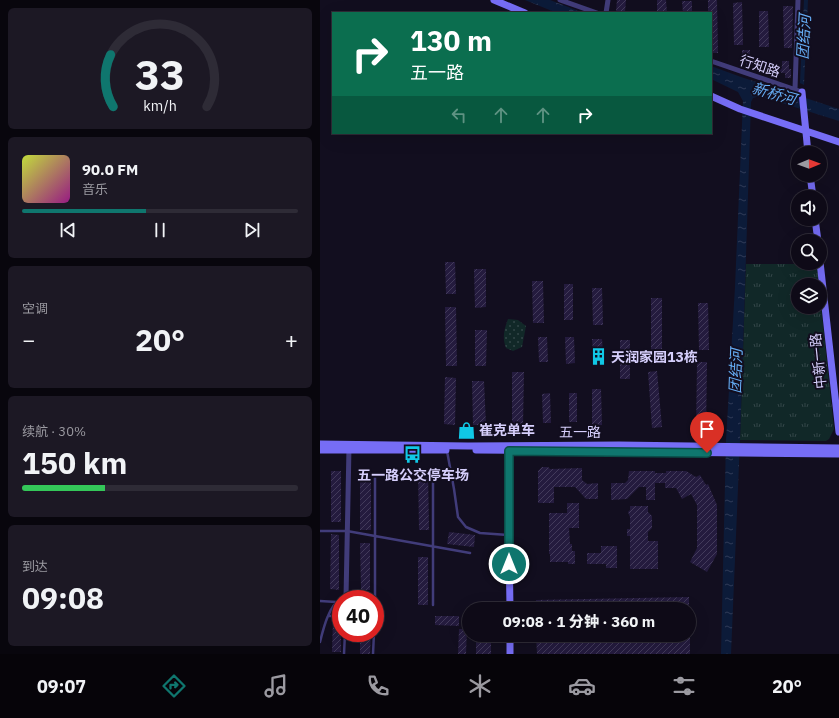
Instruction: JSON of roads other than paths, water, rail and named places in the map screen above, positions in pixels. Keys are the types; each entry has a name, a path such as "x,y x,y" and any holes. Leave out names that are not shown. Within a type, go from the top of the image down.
{"main road":[{"path":"494,0 522,12"},
{"path":"803,94 807,146"},
{"path":"712,96 740,109 805,132 839,142"},
{"name":"中新一路","path":"821,270 839,432"},
{"name":"五一路","path":"320,444 349,443 445,445 509,448"},
{"path":"509,448 510,602"},
{"name":"五一路","path":"320,450 509,448 743,450 839,448"},
{"name":"五一路","path":"743,450 839,454"},
{"path":"510,642 510,654"}],"street":[{"path":"560,0 594,12"},
{"path":"606,12 608,0"},
{"path":"795,89 798,0"},
{"name":"行知路","path":"712,61 795,89 803,94"},
{"path":"344,590 349,443"}],"lane":[{"path":"445,445 458,517 466,527 480,533 509,535"},
{"path":"433,474 433,605"},
{"path":"375,475 375,590"},
{"path":"320,531 347,531 470,553"},
{"path":"320,601 332,602"},
{"path":"320,642 328,616 332,609"},
{"path":"344,642 344,654"},
{"path":"374,642 374,654"}],"water":[{"path":"525,0 550,0 581,12 555,12"},
{"name":"团结河","path":"804,0 808,0 804,85 800,83"},
{"path":"712,66 839,109 839,121 760,96 753,98 751,102 740,440 731,654 721,654 726,441 735,287 743,101 738,92 712,79"}],"place":[{"name":"天润家园13栋","path":"598,357"},
{"name":"崔克单车","path":"466,430"},
{"name":"五一路公交停车场","path":"413,455"}],"water label":[{"name":"新桥河","path":"774,94"}]}
